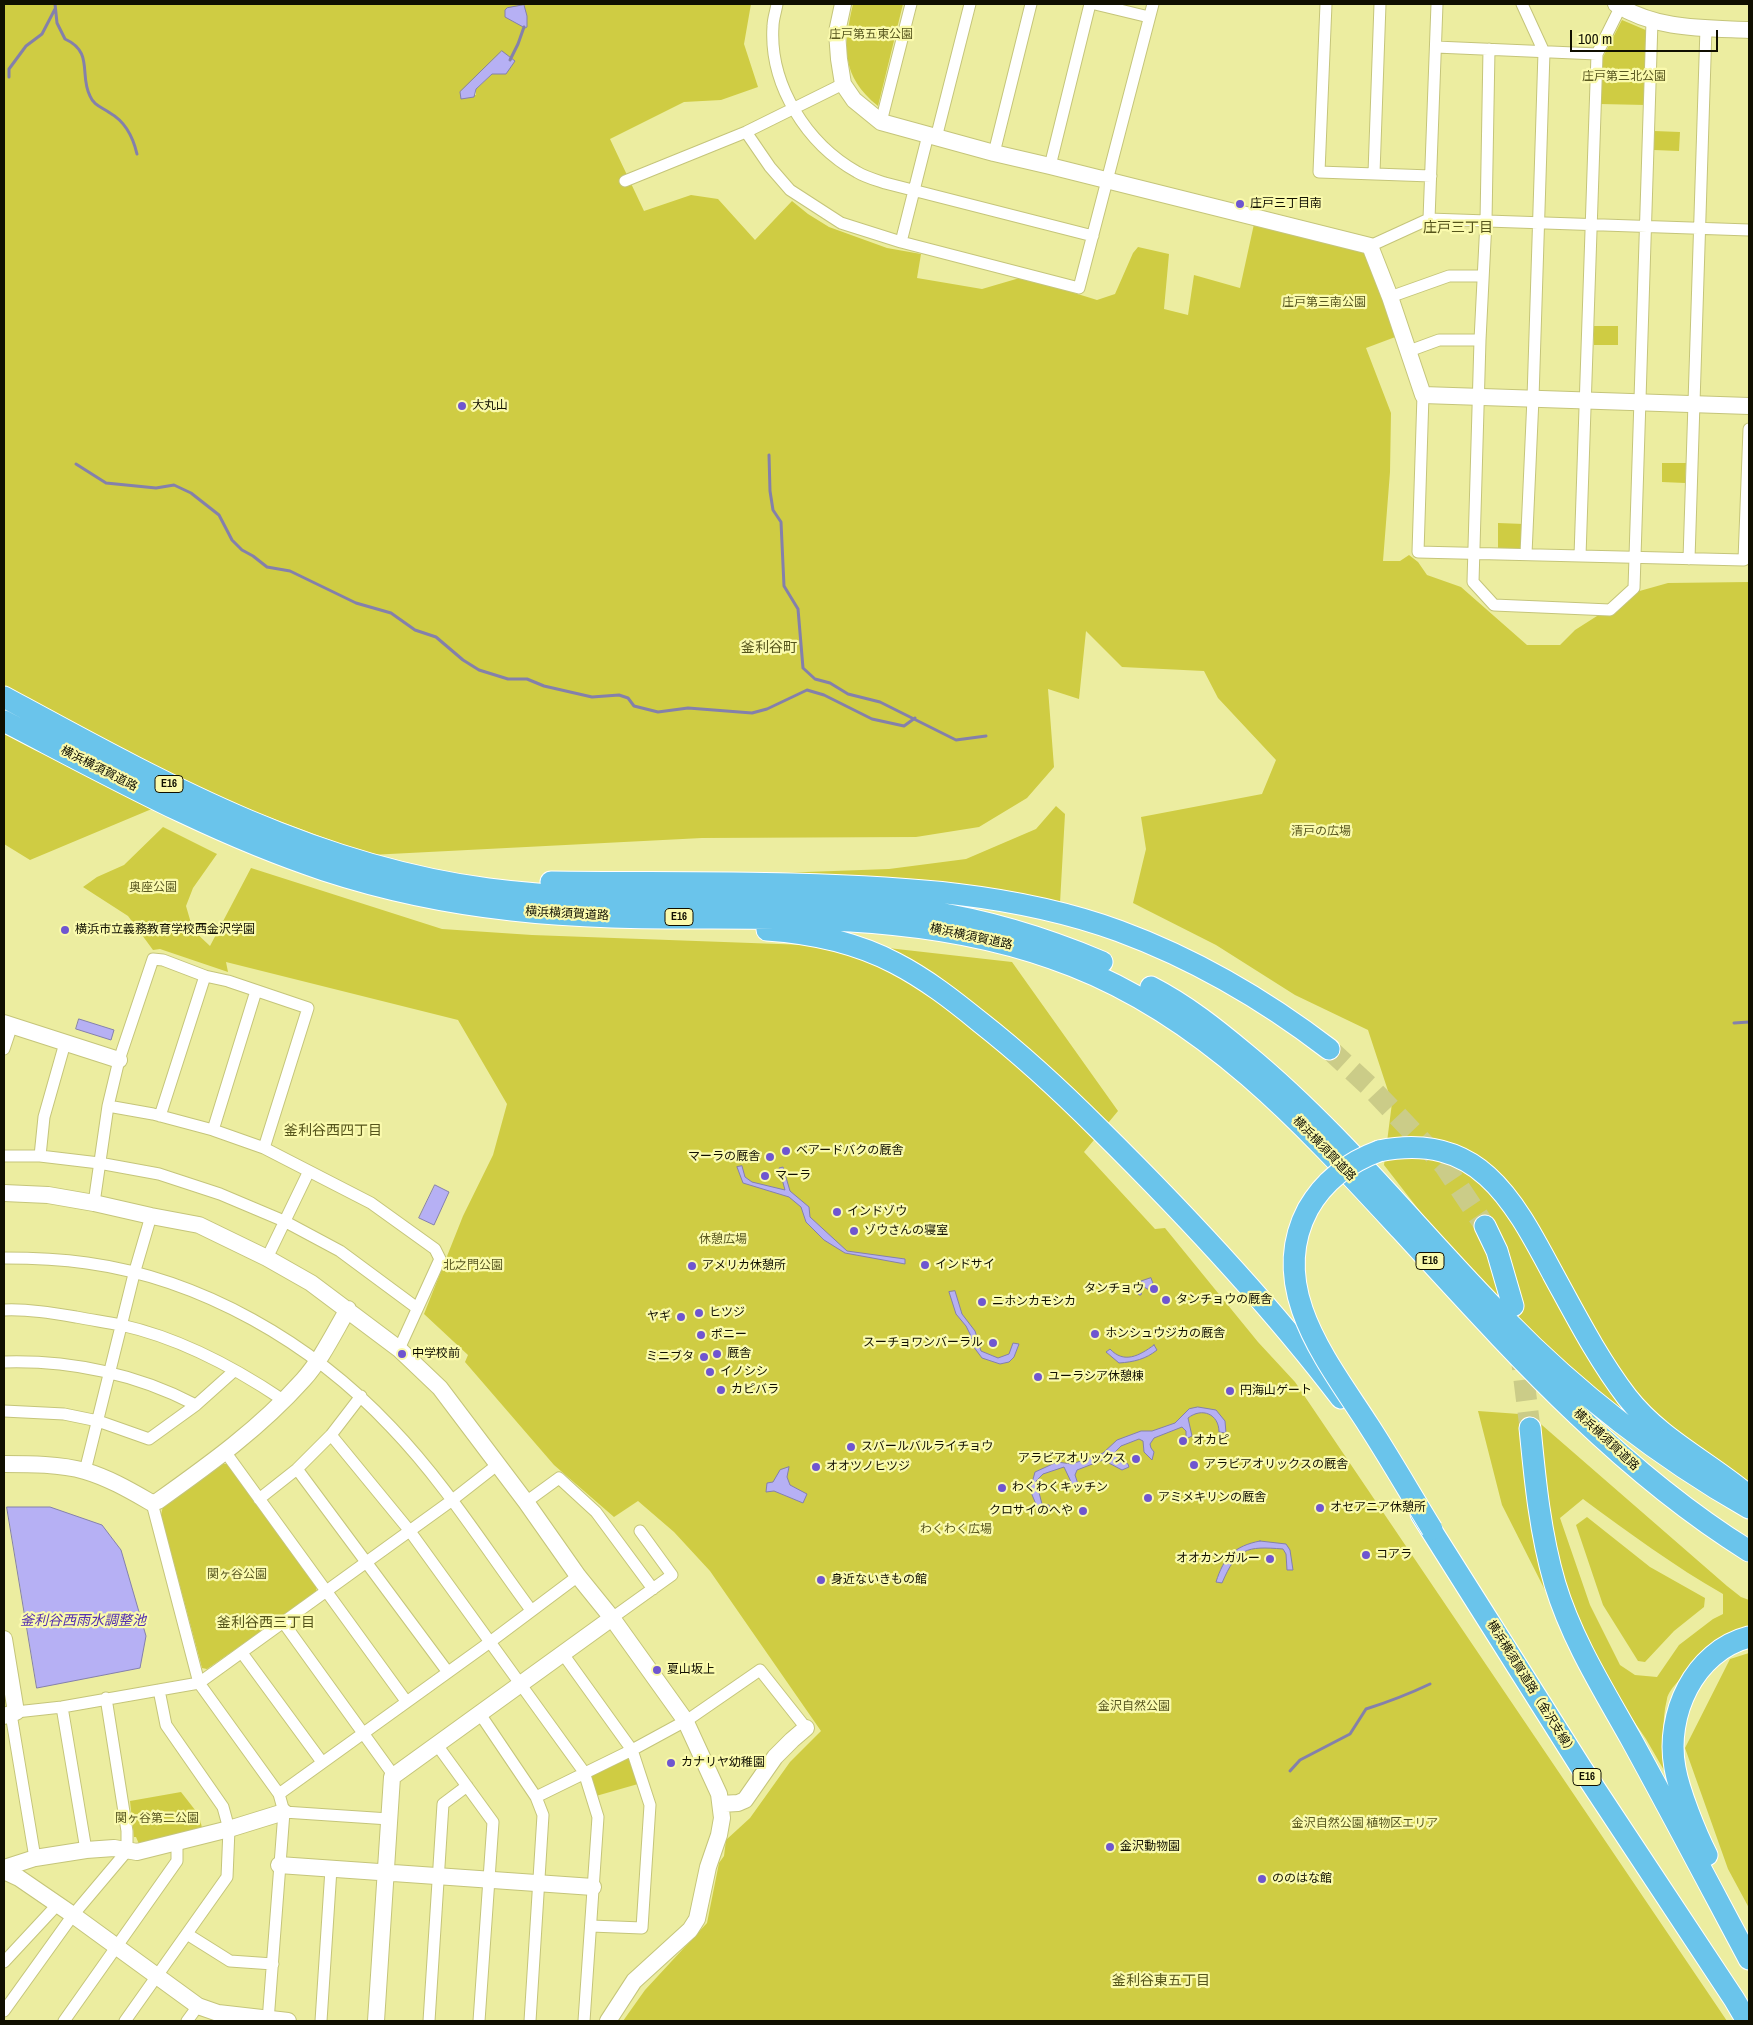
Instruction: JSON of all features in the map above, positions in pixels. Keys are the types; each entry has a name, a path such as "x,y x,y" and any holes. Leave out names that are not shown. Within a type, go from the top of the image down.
{"highway":[{"name":"横浜横須賀道路","path":"4,697 81,750"},
{"name":"横浜横須賀道路","path":"4,721 81,750 241,818 373,885 434,899 514,910 589,916 760,917 873,922 960,933 1038,946"},
{"name":"横浜横須賀道路","path":"324,860 355,861 449,883 558,896 822,902 924,911 998,926 1071,965 1106,972 1156,989 1195,1014 1266,1070 1310,1111 1506,1320 1595,1402 1658,1451 1749,1508"},
{"name":"E16","path":"355,861 526,881 707,882 917,890 990,899 1047,910 1117,930 1189,961 1229,982 1300,1026 1329,1049"},
{"name":"E16","path":"434,899 532,919 589,924 730,928 784,932 835,940 868,950 924,980 946,994 1042,1074 1203,1235 1274,1315 1348,1408 1432,1529"},
{"name":"横浜横須賀道路","path":"1106,972 1189,1028 1257,1082 1333,1156 1475,1310 1597,1432 1644,1475 1695,1514 1749,1551"},
{"name":"E16","path":"1432,1529 1311,1330 1298,1299 1294,1280 1295,1246 1301,1223 1312,1202 1330,1180 1348,1165 1379,1151 1404,1147 1450,1153 1473,1164 1496,1183 1525,1222 1594,1348 1630,1401 1669,1438 1749,1495"},
{"path":"1485,1226 1497,1251 1513,1306"},
{"path":"1530,1428 1539,1513 1546,1550 1555,1584 1568,1620 1584,1657 1749,1959"},
{"name":"横浜横須賀道路（金沢支線）","path":"1432,1529 1582,1769 1724,1982 1747,2021"},
{"path":"1749,1636 1725,1648 1709,1659 1698,1671 1687,1689 1678,1711 1674,1734 1675,1768 1681,1789 1704,1849 1749,1934"}],"street":[{"path":"777,4 773,26 775,56 779,75 805,127 835,158 858,173 885,183 1093,236"},
{"path":"843,4 837,32 839,59 843,84 854,100 881,122 994,154 1050,166 1370,246 1429,219 1749,230"},
{"path":"881,122 911,4"},
{"path":"901,242 970,4"},
{"path":"994,154 1031,4"},
{"path":"1050,166 1090,4"},
{"path":"1095,4 1149,17"},
{"path":"746,132 770,167 790,190 841,223 901,242 1079,288 1152,4"},
{"path":"1326,4 1319,172 1431,176"},
{"path":"1374,173 1380,4"},
{"path":"1429,219 1437,4"},
{"path":"1522,4 1544,52 1534,398 1526,554"},
{"path":"1580,556 1597,54 1620,5 1652,22 1677,27 1749,30"},
{"path":"1489,49 1486,221 1480,340 1473,582 1494,605 1610,610 1634,588 1652,22"},
{"path":"1690,559 1706,28"},
{"path":"1436,48 1597,54"},
{"path":"625,181 746,132 843,84"},
{"path":"1370,246 1390,297 1423,395 1418,552 1744,560 1749,429"},
{"path":"1390,297 1449,276 1483,276"},
{"path":"1409,351 1439,340 1480,340"},
{"path":"1423,395 1749,406"},
{"path":"94,1202 108,1106 119,1060 153,959 163,960 205,976 308,1008 264,1148"},
{"path":"160,1116 205,976"},
{"path":"213,1130 256,991"},
{"path":"4,1049 8,1024 119,1060"},
{"path":"40,1156 44,1117 65,1043"},
{"path":"108,1106 160,1116 213,1130 264,1148 371,1203 439,1254 440,1259 399,1349"},
{"path":"4,1156 40,1156 99,1163 159,1174 220,1194 284,1221 340,1251 417,1308"},
{"path":"267,1258 309,1170"},
{"path":"4,1193 48,1195 94,1202 199,1225 267,1258 312,1283 399,1349 440,1388 526,1502 578,1576 612,1618 685,1720 717,1789 721,1804 719,1835 708,1867 697,1919 690,1930 634,1981 608,2021"},
{"path":"85,1471 134,1274 151,1216"},
{"path":"4,1258 41,1258 88,1263 134,1274 208,1297 245,1315 318,1359 361,1396 423,1463 531,1610"},
{"path":"152,1503 158,1501 226,1453 260,1424 304,1379 348,1309"},
{"path":"4,1310 48,1312 122,1325 180,1343 211,1357 260,1384 283,1400"},
{"path":"4,1362 29,1361 69,1364 110,1372 177,1395 196,1404"},
{"path":"4,1411 64,1414 98,1421 148,1439 196,1404 234,1370"},
{"path":"259,1499 297,1469 331,1434 361,1396"},
{"path":"331,1434 409,1530 584,1772 598,1817 584,2021"},
{"path":"226,1453 406,1702"},
{"path":"4,1464 32,1464 85,1471 119,1484 152,1503 199,1683 279,1794 284,1812 273,1964 261,2020"},
{"path":"11,1714 199,1683 325,1590 451,1501 497,1465"},
{"path":"297,1469 447,1671"},
{"path":"526,1502 559,1478 596,1512 653,1589"},
{"path":"376,2021 392,1777 672,1575 640,1531"},
{"path":"279,1794 578,1576"},
{"path":"284,1622 394,1776"},
{"path":"4,1639 11,1714 35,1858"},
{"path":"242,1653 322,1762"},
{"path":"563,1654 632,1750 650,1806 642,1928 592,1926"},
{"path":"536,1796 632,1750 685,1720 760,1670 806,1728 775,1757 744,1800 738,1803 721,1804"},
{"path":"125,2021 227,1877 229,1829 224,1807 166,1725 159,1690"},
{"path":"4,2011 73,1915 128,1851 127,1831 106,1698"},
{"path":"62,1707 86,1850"},
{"path":"480,1714 536,1796 543,1815 530,2021"},
{"path":"437,1744 493,1822 480,2021"},
{"path":"429,2021 443,1804 467,1786"},
{"path":"4,1869 35,1858 86,1850 114,1848 137,1852 229,1829 284,1812 389,1819"},
{"path":"64,2021 177,1861 177,1843"},
{"path":"279,1865 594,1886"},
{"path":"4,1869 73,1915 198,2006 218,2014 261,2020 288,2021"},
{"path":"320,2021 331,1869"},
{"path":"4,1962 57,1905"},
{"path":"187,1934 230,1961 273,1964"},
{"path":"187,2021 198,2006"}],"green space":[{"path":"4,4 751,4 744,44 758,87 721,100 684,102 610,139 644,211 691,195 718,199 755,240 792,201 829,227 887,248 921,254 917,278 982,289 1023,277 1097,300 1115,294 1133,253 1138,247 1169,254 1164,309 1188,315 1194,275 1240,288 1254,224 1365,252 1398,336 1366,348 1391,413 1390,472 1383,561 1400,561 1409,555 1418,562 1427,575 1461,587 1527,645 1560,645 1575,630 1597,616 1612,615 1636,592 1668,583 1749,582 1749,1495 1661,1444 1569,1367 1497,1298 1440,1237 1384,1165 1392,1103 1368,1030 1295,995 1216,945 1133,903 1146,849 1141,817 1262,794 1276,760 1218,698 1204,671 1122,667 1086,631 1079,699 1048,689 1054,767 1027,798 979,827 916,837 702,838 370,855 197,790 30,860 4,844","holes":["502,51 495,74 492,74 476,89 476,95 460,93"]},
{"name":"庄戸第五東公園","path":"853,4 903,4 878,106 857,83 851,72 848,60 847,34"},
{"name":"庄戸第三北公園","path":"1622,20 1648,31 1646,105 1600,104 1601,61"},
{"path":"1654,131 1680,132 1679,151 1654,150"},
{"path":"1594,326 1618,326 1618,345 1594,345"},
{"path":"1662,463 1686,463 1685,483 1662,482"},
{"path":"1498,523 1524,524 1523,546 1518,549 1498,549"},
{"path":"1056,806 1065,814 1060,903 751,874 889,869 966,859 1036,829"},
{"name":"金沢自然公園","path":"163,827 217,854 193,888 186,906 193,930 210,946 251,868 442,929 532,935 888,948 1012,962 1118,1111 1084,1152 1155,1229 1165,1228 1258,1342 1295,1382 1727,2021 623,2021 645,1990 707,1923 719,1863 724,1856 726,1840 750,1818 790,1762 821,1731 710,1571 674,1532 638,1501 614,1517 554,1465 465,1362 468,1355 424,1314 463,1216 493,1155 507,1104 458,1020 226,962 228,972 160,949 153,950 128,916 83,887 97,877 124,865"},
{"path":"1478,1411 1519,1414 1529,1493 1548,1596 1502,1505"},
{"path":"1535,1419 1727,1586 1741,1597 1749,1600 1749,1627 1702,1660 1679,1680 1671,1690 1667,1699 1664,1717 1665,1772 1646,1739 1584,1648 1548,1533","holes":["1583,1499 1669,1561 1723,1594 1723,1614 1713,1619 1679,1645 1657,1677 1635,1675 1620,1665 1590,1605 1560,1518"]},
{"name":"関ヶ谷公園","path":"221,1464 228,1464 317,1584 316,1593 207,1669 202,1668 161,1515 163,1506"},
{"path":"1587,1517 1650,1567 1705,1598 1704,1607 1674,1631 1645,1662 1638,1661 1603,1605 1576,1525"},
{"path":"1749,1653 1749,1908 1728,1869 1685,1748 1730,1659"},
{"path":"629,1756 638,1784 596,1796 591,1778 594,1772"},
{"name":"関ヶ谷第二公園","path":"181,1792 199,1815 203,1832 139,1844 136,1837 134,1837 130,1801"}],"water":[{"path":"524,5 527,16 527,27 525,28 505,17 505,10 507,8"},
{"path":"502,51 515,61 506,74 492,74 476,89 474,97 461,99 460,92"},
{"path":"79,1019 114,1030 111,1040 76,1029"},
{"path":"742,1166 745,1177 752,1182 785,1190 779,1168 783,1167 790,1191 809,1207 810,1217 847,1251 905,1259 905,1264 845,1253 824,1240 806,1222 801,1207 789,1197 743,1183 737,1167"},
{"path":"435,1185 449,1192 434,1225 419,1218"},
{"path":"1151,1278 1155,1289 1153,1292 1144,1287 1141,1295 1139,1295 1136,1290 1136,1283"},
{"path":"955,1291 962,1314 975,1331 981,1351 998,1358 1009,1354 1013,1343 1019,1344 1014,1357 1009,1362 1000,1364 982,1358 973,1346 966,1326 956,1314 949,1292"},
{"path":"1154,1345 1157,1350 1153,1353 1140,1360 1130,1362 1119,1363 1106,1352 1110,1349 1115,1354 1132,1357"},
{"path":"1198,1407 1216,1410 1225,1421 1226,1433 1219,1432 1216,1421 1209,1414 1199,1413 1188,1418 1192,1436 1186,1439 1186,1431 1182,1427 1154,1438 1150,1444 1154,1452 1152,1460 1144,1452 1143,1441 1139,1439 1121,1446 1115,1452 1116,1456 1128,1464 1129,1467 1122,1470 1103,1460 1077,1470 1075,1475 1078,1484 1073,1486 1064,1467 1043,1474 1036,1481 1042,1504 1049,1505 1052,1510 1038,1509 1030,1490 1035,1472 1057,1462 1072,1464 1103,1453 1117,1440 1141,1431 1152,1431 1175,1423 1189,1409"},
{"path":"789,1467 787,1477 790,1485 807,1494 803,1503 774,1491 766,1492 767,1483 773,1482 780,1470"},
{"name":"釜利谷西雨水調整池","path":"7,1507 50,1507 102,1525 121,1550 146,1636 140,1668 37,1688"},
{"path":"1260,1541 1286,1544 1290,1550 1293,1570 1287,1570 1286,1554 1283,1549 1251,1549 1238,1556 1227,1571 1222,1583 1216,1582 1219,1573 1231,1554 1243,1546"}],"waterway":[{"path":"55,4 57,23 65,39 74,44 80,50 83,57 87,88 92,99 125,125 137,154"},
{"path":"9,77 9,69 26,46 42,34 55,9"},
{"path":"510,60 524,27"},
{"path":"769,455 770,491 773,510 781,522 784,586 798,609 803,668 815,679 830,683 848,694 880,702 956,740 986,736"},
{"path":"76,464 106,483 156,488 174,485 191,493 219,515 232,540 242,550 267,567 290,571 356,603 391,613 415,630 436,637 463,660 479,670 508,679 527,679 544,686 592,697 619,695 628,698 634,706 658,712 688,708 752,713 767,709 807,690 824,695 872,719 904,726 915,718"},
{"path":"1734,1023 1749,1022"},
{"path":"1290,1771 1300,1760 1350,1734 1366,1709 1430,1684"}],"tunnel":[{"path":"1329,1049 1371,1088 1444,1165 1485,1226"},
{"path":"1520,1348 1530,1428"}],"place":[{"name":"庄戸三丁目南","path":"1240,204"},
{"name":"大丸山","path":"462,406"},
{"name":"横浜市立義務教育学校西金沢学園","path":"65,930"},
{"name":"ベアードバクの厩舎","path":"786,1151"},
{"name":"マーラの厩舎","path":"770,1157"},
{"name":"マーラ","path":"765,1176"},
{"name":"インドゾウ","path":"837,1212"},
{"name":"ゾウさんの寝室","path":"854,1231"},
{"name":"インドサイ","path":"925,1265"},
{"name":"アメリカ休憩所","path":"692,1266"},
{"name":"タンチョウ","path":"1154,1289"},
{"name":"タンチョウの厩舎","path":"1166,1300"},
{"name":"ニホンカモシカ","path":"982,1302"},
{"name":"ヒツジ","path":"699,1313"},
{"name":"ヤギ","path":"681,1317"},
{"name":"ホンシュウジカの厩舎","path":"1095,1334"},
{"name":"ポニー","path":"701,1335"},
{"name":"スーチョワンバーラル","path":"993,1343"},
{"name":"中学校前","path":"402,1354"},
{"name":"厩舎","path":"717,1354"},
{"name":"ミニブタ","path":"704,1357"},
{"name":"イノシシ","path":"710,1372"},
{"name":"ユーラシア休憩棟","path":"1038,1377"},
{"name":"カピバラ","path":"721,1390"},
{"name":"円海山ゲート","path":"1230,1391"},
{"name":"オカピ","path":"1183,1441"},
{"name":"スバールバルライチョウ","path":"851,1447"},
{"name":"アラビアオリックス","path":"1136,1459"},
{"name":"アラビアオリックスの厩舎","path":"1194,1465"},
{"name":"オオツノヒツジ","path":"816,1467"},
{"name":"わくわくキッチン","path":"1002,1488"},
{"name":"アミメキリンの厩舎","path":"1148,1498"},
{"name":"オセアニア休憩所","path":"1320,1508"},
{"name":"クロサイのへや","path":"1083,1511"},
{"name":"コアラ","path":"1366,1555"},
{"name":"オオカンガルー","path":"1270,1559"},
{"name":"身近ないきもの館","path":"821,1580"},
{"name":"夏山坂上","path":"657,1670"},
{"name":"カナリヤ幼稚園","path":"671,1763"},
{"name":"金沢動物園","path":"1110,1847"},
{"name":"ののはな館","path":"1262,1879"}],"district":[{"name":"庄戸三丁目","path":"1458,228"},
{"name":"釜利谷町","path":"769,648"},
{"name":"釜利谷西四丁目","path":"333,1131"},
{"name":"釜利谷西三丁目","path":"266,1623"},
{"name":"釜利谷東五丁目","path":"1161,1981"}],"park label":[{"name":"庄戸第三南公園","path":"1324,303"},
{"name":"清戸の広場","path":"1321,832"},
{"name":"奥座公園","path":"153,888"},
{"name":"休憩広場","path":"723,1240"},
{"name":"北之門公園","path":"473,1266"},
{"name":"わくわく広場","path":"956,1530"},
{"name":"金沢自然公園 植物区エリア","path":"1365,1824"}]}
